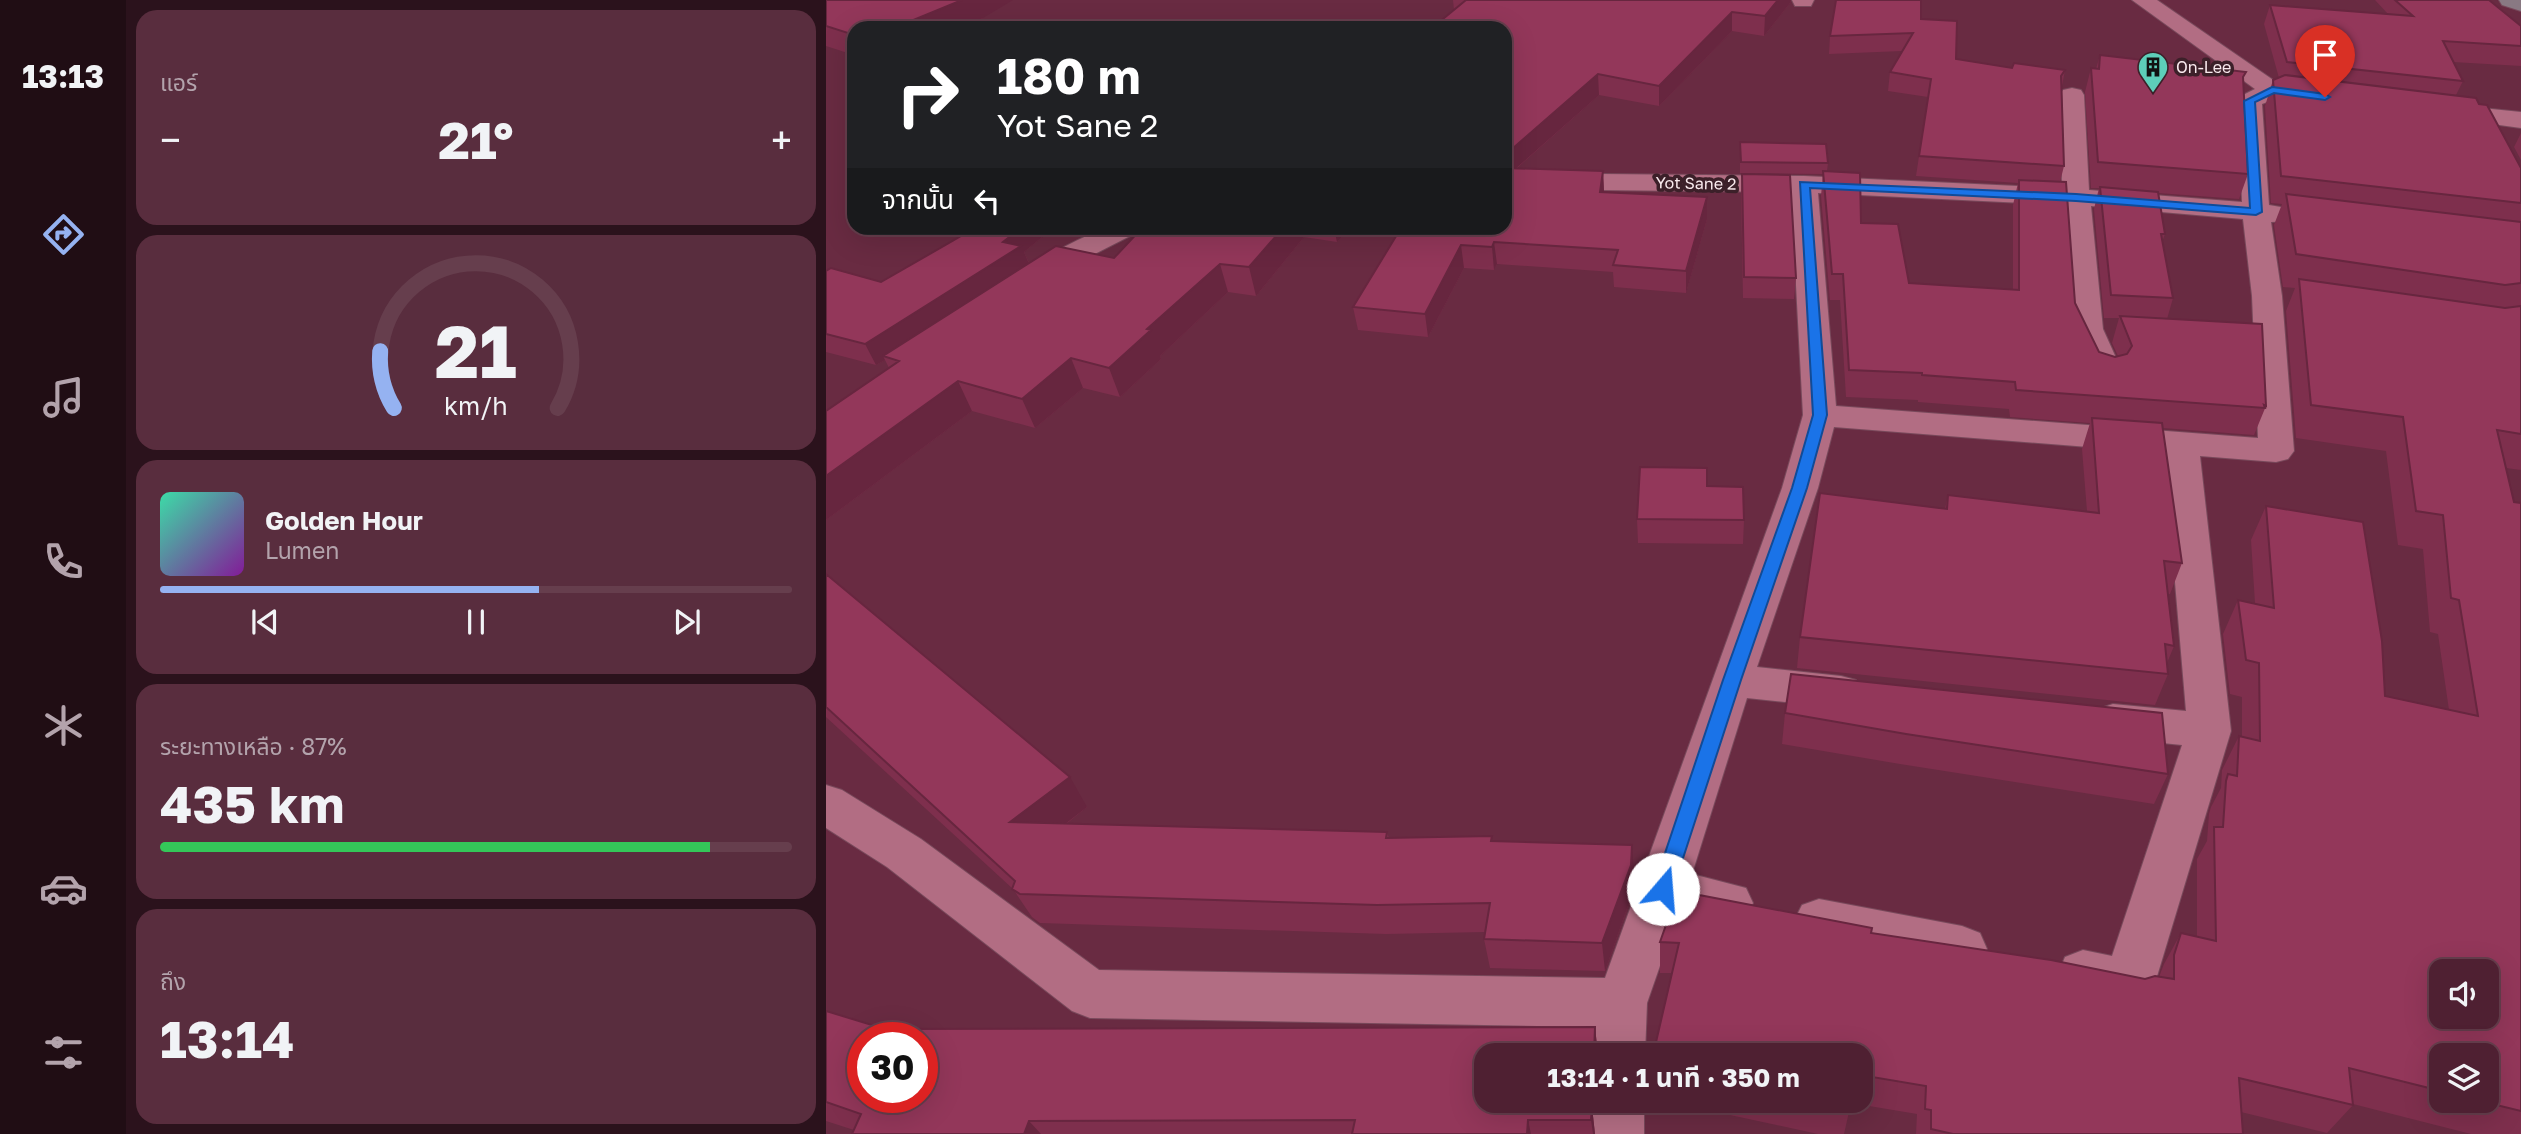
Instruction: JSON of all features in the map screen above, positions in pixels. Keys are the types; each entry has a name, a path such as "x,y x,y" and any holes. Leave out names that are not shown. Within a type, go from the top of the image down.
{"main road":[{"path":"2510,0 2521,5"}],"street":[{"path":"2143,0 2272,90 2351,100"},
{"path":"1820,415 2276,450 2257,339 2281,298 2256,212 2249,101 2272,90"},
{"path":"2072,95 2076,197 2106,371"},
{"path":"2416,108 2487,126 2521,120"},
{"name":"Yot Sane 2","path":"1512,181 1804,184 2076,197 2309,218"},
{"path":"1619,1043 1621,1003 1663,889 1732,680 1800,488 1820,415 1804,184"},
{"path":"1012,295 1073,254 1110,235"},
{"path":"1663,889 2129,983 2209,731 2181,443"},
{"path":"1732,680 1882,696"},
{"path":"2073,717 2209,731"},
{"path":"826,804 904,853 1090,993 1621,1003"},
{"path":"1616,1134 1617,1113"}],"building":[{"path":"826,0 962,0 911,21 847,21 847,33 826,26"},
{"path":"1466,0 1778,0 1765,16 1732,12 1659,86 1598,74 1512,149 1512,21 1440,21"},
{"path":"1836,0 1921,0 1921,19 1957,21 1956,59 2012,68 2014,63 2065,70 2061,76 2064,166 1919,156 1931,79 1890,72 1913,33 1830,36"},
{"path":"2395,0 2489,0 2521,26 2521,46 2443,41 2463,81 2287,62 2270,5 2413,16"},
{"path":"2100,55 2246,72 2243,77 2248,174 2098,162 2091,68 2099,69"},
{"path":"2285,75 2476,98 2479,104 2487,105 2521,168 2521,203 2281,176 2273,80"},
{"path":"1740,142 1826,144 1828,163 1741,162"},
{"path":"1512,168 1603,171 1600,192 1707,197 1686,271 1613,265 1618,250 1494,242 1492,247 1461,245 1425,314 1353,307 1397,235 1512,235"},
{"path":"1823,171 1860,173 1861,223 1898,224 1909,283 2019,290 2019,180 2066,182 2075,303 2099,352 2115,357 2127,354 2132,346 2120,316 2262,324 2265,408 2016,390 2015,382 1922,373 1849,370 1843,274 1832,274"},
{"path":"1742,174 1790,175 1796,278 1744,277"},
{"path":"2100,187 2158,192 2165,234 2161,234 2173,298 2111,295"},
{"path":"2286,194 2521,222 2521,283 2505,285 2296,254"},
{"path":"963,235 1012,235 1003,242 1021,246 865,344 826,334 826,271 831,268 881,282"},
{"path":"1135,235 1277,235 1249,267 1220,264 1147,329 1151,330 1109,368 1071,358 1022,399 958,381 826,476 826,411 899,361 883,356 1056,246 1114,258"},
{"path":"2299,279 2505,308 2521,306 2521,434 2497,430 2514,502 2521,503 2521,1111 2499,1106 2499,1043 2429,1043 2429,1088 2349,1068 2353,1105 2239,1078 2243,1134 1953,1134 1931,1129 1931,1110 1925,1109 1926,1086 1873,1077 1873,1043 1656,1043 1679,943 1660,942 1678,891 1872,928 1871,933 2051,960 2145,979 2155,976 2174,979 2174,955 2181,933 2216,941 2214,827 2223,827 2226,781 2228,774 2237,776 2239,736 2260,741 2259,663 2246,660 2238,600 2274,608 2266,506 2363,522 2382,641 2385,696 2478,716 2459,600 2451,598 2443,515 2416,511 2403,417 2311,405"},
{"path":"2092,418 2162,423 2182,563 2164,561 2174,646 2165,644 2168,674 1800,637 1820,493 1947,509 1948,495 2099,513"},
{"path":"1640,467 1707,468 1707,486 1743,487 1744,520 1637,519"},
{"path":"826,574 1070,777 1010,822 1387,832 1386,838 1492,836 1491,841 1632,845 1631,865 1602,943 1484,939 1490,903 1377,905 1020,894 1012,889 1015,881 826,707"},
{"path":"1791,674 2162,713 2168,774 1785,713"},
{"path":"826,1011 862,1022 847,1022 847,1109 826,1102"},
{"path":"1595,1027 1594,1043 1474,1043 1474,1113 1592,1113 1591,1120 1528,1120 1527,1134 1352,1134 1355,1120 1029,1121 1024,1134 852,1134 861,1114 858,1113 938,1113 938,1029"}],"place":[{"name":"On-Lee","path":"2153,94"}],"route":[{"path":"1663,889 1732,680 1800,488 1820,415 1804,184 2076,197 2256,212 2249,101 2272,90 2325,97"}]}
